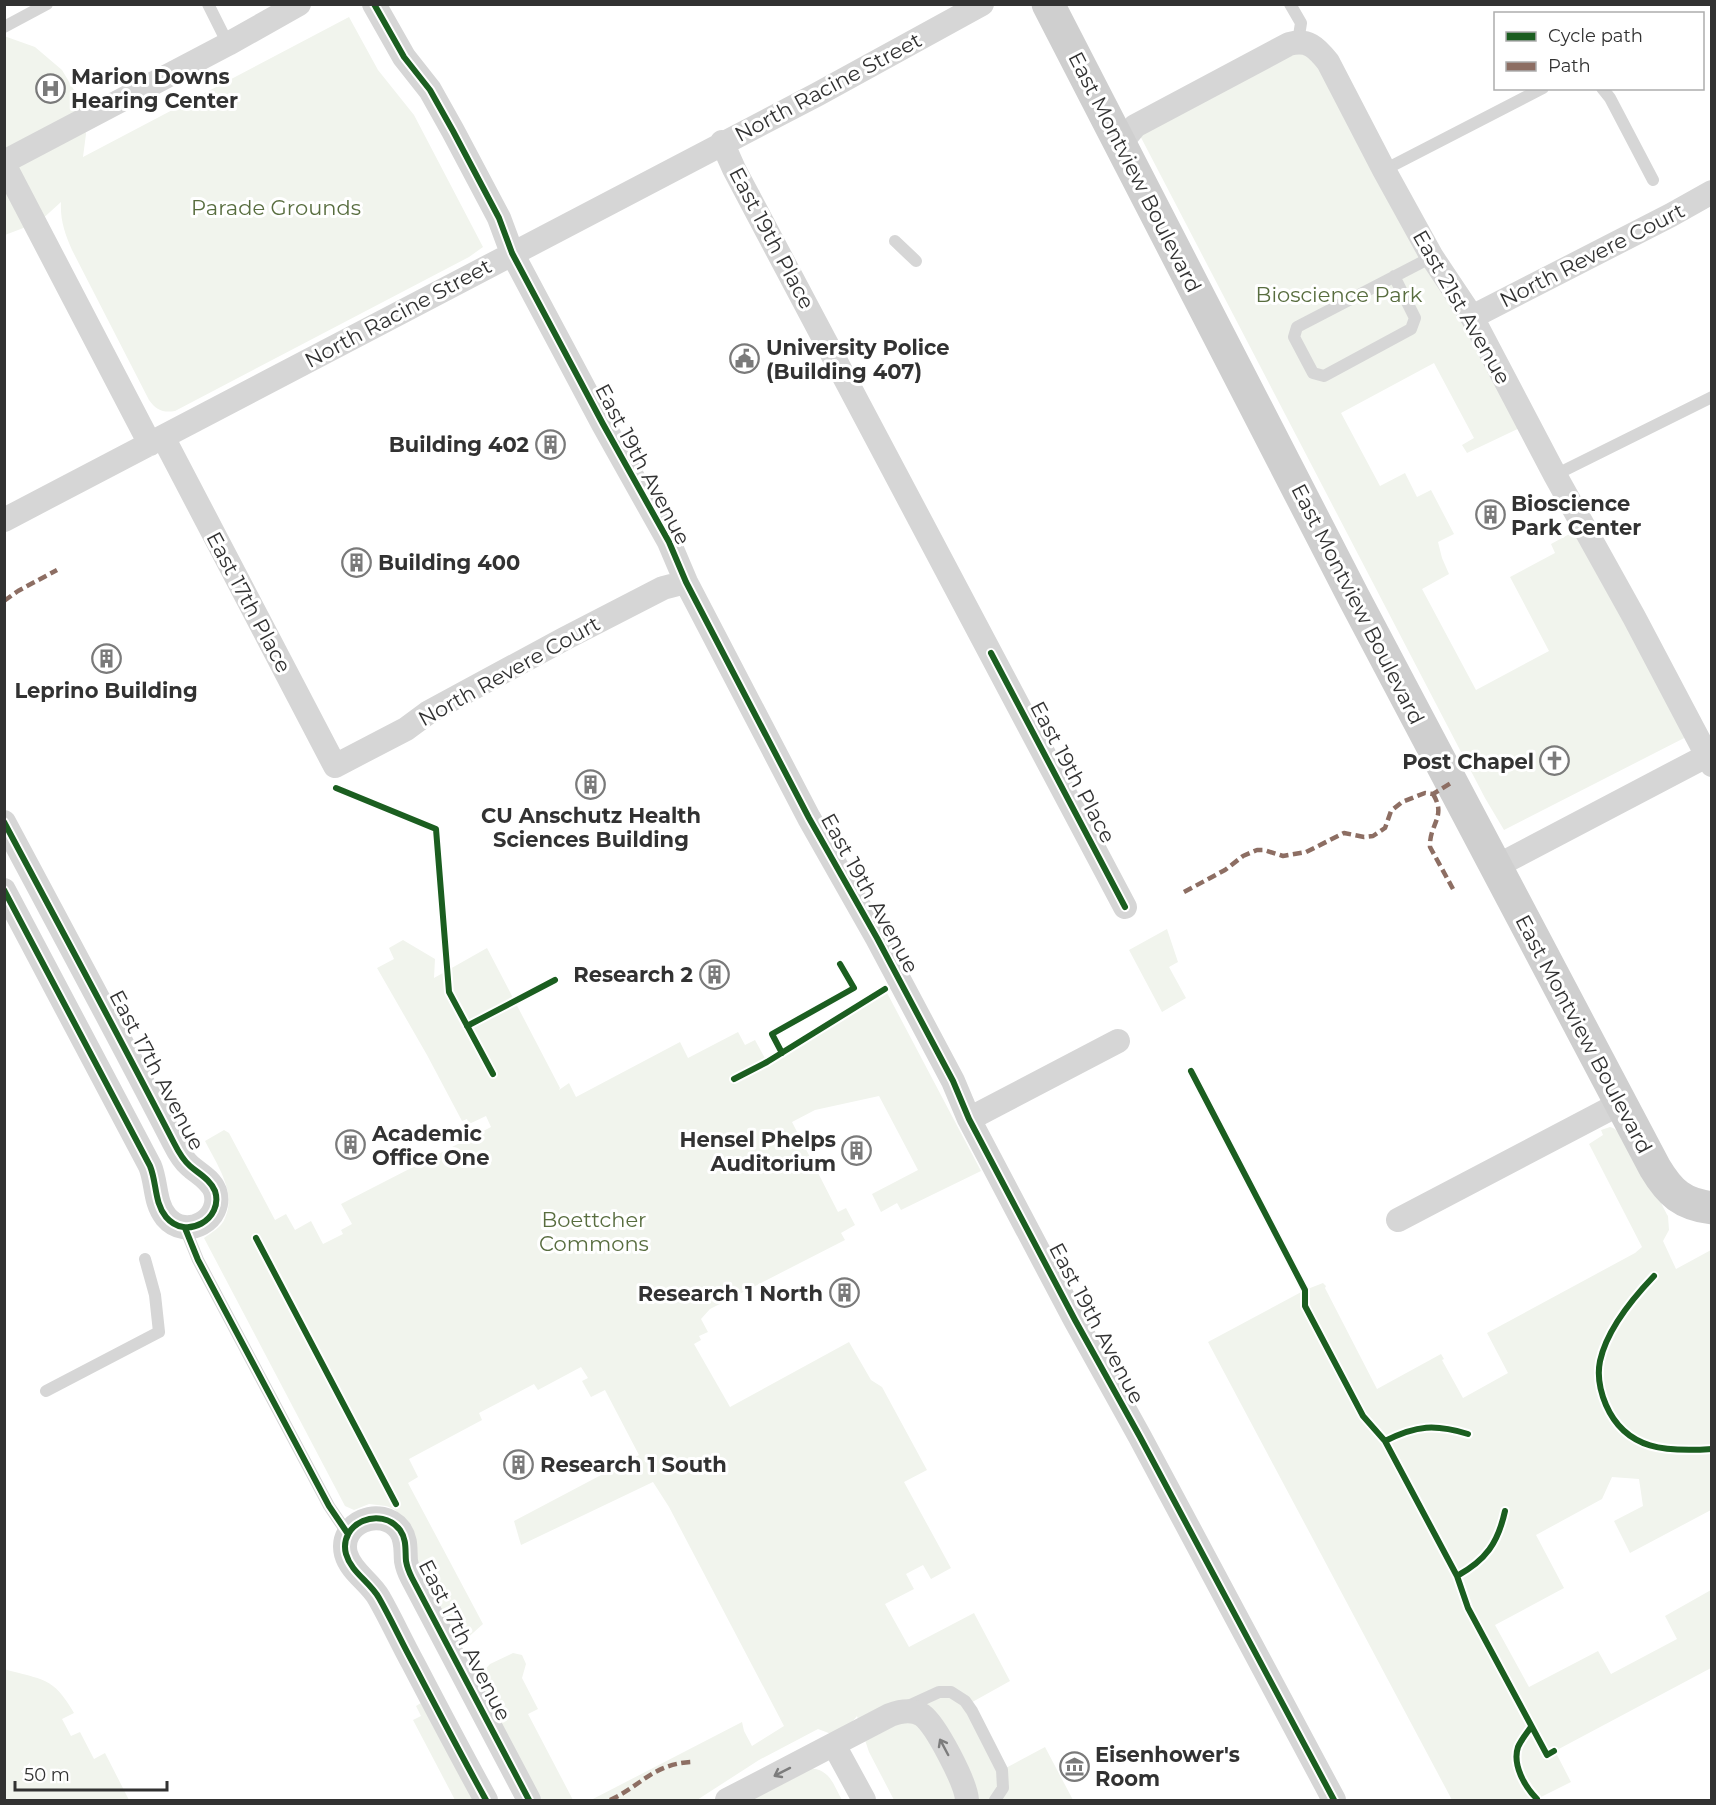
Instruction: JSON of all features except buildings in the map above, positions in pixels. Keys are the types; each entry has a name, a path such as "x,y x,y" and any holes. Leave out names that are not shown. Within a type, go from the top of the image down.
{"street":[{"path":"4,163 299,4"},
{"name":"East 19th Avenue","path":"374,4 404,57 430,90 499,218 512,253 669,542 686,582 809,818 883,948 953,1081 969,1119 1091,1350 1334,1800"},
{"name":"North Racine Street","path":"4,520 722,142 818,94 982,4"},
{"name":"East Montview Boulevard","path":"1048,4 1353,596 1665,1185 1683,1200 1712,1208"},
{"path":"1121,143 1135,126 1288,45 1298,42"},
{"name":"East 21st Avenue","path":"1298,42 1315,47 1328,62 1432,257 1472,318 1710,758"},
{"name":"East 19th Place","path":"722,142 1125,907"},
{"name":"East 17th Place","path":"4,163 335,766"},
{"name":"North Revere Court","path":"1472,318 1712,192"},
{"name":"North Revere Court","path":"335,766 406,729 429,712 574,634 663,588 686,582"},
{"path":"1495,867 1710,758"},
{"name":"East 17th Avenue","path":"5,825 177,1149 187,1163 209,1182 214,1191 216,1204 210,1215 198,1225 185,1228"},
{"path":"4,890 150,1166 160,1207 173,1224 185,1228"},
{"path":"969,1119 1118,1041"},
{"path":"1398,1220 1621,1103"},
{"name":"East 17th Avenue","path":"348,1534 360,1522 375,1517 390,1521 401,1532 405,1542 406,1561 412,1578 529,1800"},
{"path":"348,1534 345,1549 348,1561 378,1596 486,1800"},
{"path":"727,1800 902,1711 921,1715 931,1724 963,1784 966,1800"},
{"path":"834,1745 864,1800"}],"lane":[{"path":"4,27 47,4"},
{"path":"208,4 228,44"},
{"path":"1290,4 1301,23 1298,42"},
{"path":"1384,170 1539,90"},
{"path":"1604,90 1653,180"},
{"path":"895,241 916,261"},
{"path":"1394,276 1415,318 1411,329 1324,376 1312,373 1294,337 1297,327 1394,276 1432,257"},
{"path":"1556,475 1712,397"},
{"path":"185,1228 198,1260 333,1514 348,1534"},
{"path":"46,1391 159,1332 155,1295 145,1259"},
{"path":"891,1715 939,1692 951,1692 961,1698 972,1711 1002,1770 1003,1788 995,1800"}],"green space":[{"name":"Parade Grounds","path":"349,17 378,70 414,115 483,247 469,257 175,411 160,410 149,400 72,250 61,215 61,202 39,222 5,235 4,36 35,47 62,70 80,100 86,134 83,157"},
{"name":"Bioscience Park","path":"1307,43 1528,424 1467,453 1462,445 1474,438 1434,363 1341,413 1380,486 1405,473 1417,497 1431,490 1454,534 1438,542 1449,574 1422,589 1476,690 1549,651 1510,577 1555,553 1551,544 1584,526 1694,733 1504,830 1485,798 1135,126"},
{"path":"1167,929 1178,962 1169,967 1186,998 1162,1012 1129,950"},
{"name":"Boettcher Commons","path":"403,940 435,959 434,978 487,948 559,1090 569,1083 576,1097 680,1042 688,1058 738,1032 745,1045 755,1040 767,1062 885,989 981,1171 901,1210 897,1203 881,1212 872,1194 918,1170 879,1096 815,1110 792,1122 838,1212 846,1208 855,1225 841,1233 845,1240 710,1309 701,1319 708,1332 699,1336 701,1340 694,1344 730,1407 849,1342 871,1380 882,1387 927,1470 904,1482 951,1568 931,1579 923,1565 906,1574 914,1589 885,1604 909,1647 974,1613 1010,1681 967,1705 1002,1770 1045,1747 1073,1800 894,1800 869,1752 857,1716 847,1728 834,1735 818,1729 759,1760 697,1800 591,1800 742,1722 752,1746 784,1726 669,1507 653,1482 521,1545 514,1521 639,1455 605,1390 591,1397 582,1381 588,1378 581,1367 538,1390 534,1384 479,1413 482,1420 409,1459 418,1477 408,1483 483,1624 464,1641 458,1639 419,1570 406,1521 394,1509 386,1506 369,1504 354,1510 345,1506 204,1238 224,1221 228,1208 224,1178 205,1141 224,1130 229,1133 275,1220 286,1214 295,1230 311,1221 323,1244 343,1234 341,1230 352,1224 341,1204 491,1127 486,1116 469,1124 467,1119 462,1121 377,968 394,959 389,948"},
{"path":"1610,1127 1617,1131 1634,1152 1668,1216 1669,1230 1663,1241 1676,1269 1711,1250 1711,1510 1630,1553 1614,1521 1643,1506 1639,1479 1612,1477 1602,1499 1536,1535 1564,1588 1495,1625 1529,1687 1598,1651 1611,1674 1677,1639 1665,1616 1711,1590 1711,1668 1555,1751 1571,1782 1535,1800 1452,1800 1208,1342 1305,1290 1323,1283 1377,1389 1441,1354 1463,1398 1508,1373 1487,1333 1635,1253 1642,1247 1589,1144 1603,1135 1601,1130"},
{"path":"513,1653 522,1655 526,1664 522,1678 538,1709 528,1714 573,1800 539,1800 478,1686 478,1677 490,1664"},
{"path":"4,1669 45,1681 60,1692 74,1713 62,1719 71,1736 80,1732 94,1759 105,1753 129,1800 5,1800"},
{"path":"421,1703 475,1800 455,1800 413,1720 421,1716 416,1706"},
{"path":"809,1768 826,1774 842,1800 748,1800"}],"marked path":[{"path":"4,601 57,570"},
{"path":"1184,892 1257,850 1283,856 1306,852 1344,833 1364,837 1373,836 1385,828 1391,811 1402,802 1425,793 1433,794 1451,783"},
{"path":"1433,794 1437,802 1438,815 1430,839 1430,847 1453,889"},
{"path":"610,1800 657,1771 691,1762"}],"cycle path":[{"path":"374,4 404,57 430,90 453,131 499,218 512,253 669,542 686,582 809,818 877,938 1075,1320 1334,1800"},
{"path":"991,653 1125,907"},
{"path":"336,788 436,829 449,992 493,1074"},
{"path":"4,822 177,1149 187,1164 207,1180 215,1191 214,1210 201,1224 183,1227 174,1224 162,1211 150,1166 4,890"},
{"path":"782,1053 772,1034 854,988 840,964"},
{"path":"467,1026 555,980"},
{"path":"734,1079 767,1062 885,989"},
{"path":"1191,1071 1305,1290 1305,1306 1363,1416 1385,1441 1457,1576 1468,1608 1547,1755 1554,1751"},
{"path":"185,1228 198,1260 329,1506 348,1534"},
{"path":"256,1238 396,1504"},
{"path":"1654,1276 1621,1315 1603,1349 1599,1372 1604,1400 1614,1420 1625,1432 1637,1440 1664,1449 1712,1449"},
{"path":"1385,1441 1407,1432 1426,1428 1446,1429 1468,1434"},
{"path":"1457,1576 1476,1564 1489,1550 1499,1532 1505,1511"},
{"path":"486,1800 379,1598 348,1560 345,1543 348,1534 363,1521 372,1518 382,1519 392,1523 400,1530 405,1541 406,1561 411,1576 529,1800"},
{"path":"1531,1727 1518,1747 1517,1761 1524,1782 1537,1799"}],"place":[{"name":"Marion Downs Hearing Center","path":"50,88"},
{"name":"University Police (Building 407)","path":"745,359"},
{"name":"Building 402","path":"550,444"},
{"name":"Bioscience Park Center","path":"1490,515"},
{"name":"Building 400","path":"357,562"},
{"name":"Leprino Building","path":"106,659"},
{"name":"Post Chapel","path":"1555,761"},
{"name":"CU Anschutz Health Sciences Building","path":"591,784"},
{"name":"Research 2","path":"714,974"},
{"name":"Academic Office One","path":"351,1145"},
{"name":"Hensel Phelps Auditorium","path":"857,1151"},
{"name":"Research 1 North","path":"844,1293"},
{"name":"Research 1 South","path":"519,1464"},
{"name":"Eisenhower's Room","path":"1074,1766"}]}
